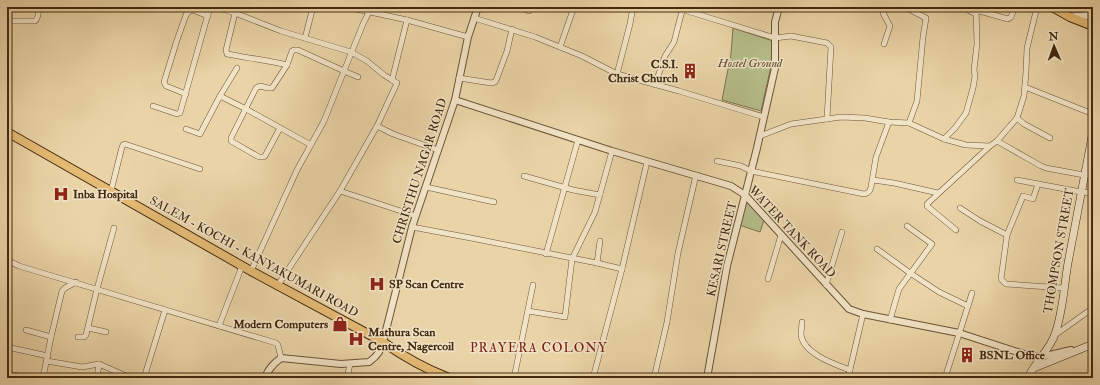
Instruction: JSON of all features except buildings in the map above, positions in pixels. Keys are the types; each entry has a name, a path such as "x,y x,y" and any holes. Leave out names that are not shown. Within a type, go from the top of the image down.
{"main road":[{"path":"1052,7 1070,17 1091,26 1092,15 1070,17"},
{"name":"SALEM - KOCHI - KANYAKUMARI ROAD","path":"7,132 242,266 383,342 404,356 450,378"},
{"name":"THOMPSON STREET","path":"1028,378 1032,369 1055,335 1061,310 1081,192 1093,133"},
{"path":"1032,369 1090,346"}],"street":[{"path":"7,21 35,21 38,17 39,7"},
{"path":"153,106 180,114 210,7"},
{"path":"214,7 235,13 281,31 351,52 367,61 397,83 377,126 340,191 278,285"},
{"path":"305,38 313,7"},
{"path":"346,7 406,20 468,36"},
{"name":"CHRISTHU NAGAR ROAD","path":"281,358 350,364 369,362 379,352 383,342 412,227 454,100 468,36 478,7"},
{"path":"520,7 529,11"},
{"path":"560,47 574,7"},
{"path":"616,74 634,7"},
{"name":"KESARI STREET","path":"707,378 727,266 760,136 775,68 775,22 779,7"},
{"path":"884,44 890,26 883,13 885,7"},
{"path":"905,7 926,18 917,101 909,123"},
{"path":"962,7 1008,19 1011,17 1015,7"},
{"path":"956,230 927,206 928,203 997,141 1017,118 1024,96 1027,48 1037,7"},
{"path":"655,85 665,56 674,42 682,9 775,38 791,36 826,43 831,47 827,118"},
{"path":"186,94 166,86 164,82 186,15 189,11 193,10 208,16"},
{"path":"944,139 955,128 966,113 973,88 977,44 976,10"},
{"path":"251,270 297,170 324,121 351,52 369,12"},
{"path":"235,13 226,52 228,54 273,61 287,65"},
{"path":"474,18 535,37 582,56 616,74 764,117"},
{"path":"392,80 406,20"},
{"path":"459,78 491,83 495,82 507,51 512,29"},
{"path":"280,128 265,156 263,157 259,157 231,141 231,138 256,88 260,86 272,88 287,65 292,51 295,50 358,77"},
{"path":"186,129 200,134 237,68"},
{"path":"1025,87 1093,114"},
{"path":"220,96 311,145"},
{"name":"WATER TANK ROAD","path":"454,100 612,151 731,186 745,195 849,309 863,314 890,320 959,333 1030,356 1041,357 1090,346"},
{"path":"760,136 790,124 827,118 865,118 909,123 944,139 966,145 990,146"},
{"path":"1017,118 1024,124 1050,138"},
{"path":"717,161 741,166 751,170 864,194 870,190 876,157 890,122"},
{"path":"377,126 392,134 438,150"},
{"path":"546,254 578,140"},
{"path":"997,141 1041,166 1084,176 1093,174"},
{"path":"111,191 122,147 125,144 200,168"},
{"path":"528,311 565,317 572,259 595,212 612,151"},
{"path":"593,378 622,269 648,162"},
{"path":"524,176 564,188 600,195"},
{"path":"654,378 667,322 678,253 696,176"},
{"path":"873,180 938,193"},
{"path":"1017,180 1093,193"},
{"path":"1038,184 1033,199 1023,196 1009,228 1001,277 1006,284 1064,288"},
{"path":"426,187 494,202"},
{"path":"340,191 416,216"},
{"path":"960,208 980,221 1007,235"},
{"path":"890,320 899,289 932,244 908,226"},
{"path":"412,227 622,269"},
{"path":"78,337 86,337 97,289 114,228"},
{"path":"826,285 842,232"},
{"path":"768,279 781,235"},
{"path":"597,263 600,241"},
{"path":"877,249 939,292 968,306"},
{"path":"7,260 19,266 276,343 279,348 281,358 272,366 265,378"},
{"path":"219,326 242,266"},
{"path":"43,378 62,291 76,282"},
{"path":"514,378 533,285"},
{"path":"945,378 972,293"},
{"path":"1055,335 1093,308"},
{"path":"144,378 165,310"},
{"path":"848,378 863,314"},
{"path":"802,322 801,334 806,347 824,359 850,370"},
{"path":"88,328 106,332"},
{"path":"26,330 51,337"},
{"path":"7,347 82,367 99,364 131,378"},
{"path":"97,378 99,364"},
{"path":"347,378 350,364"},
{"path":"7,374 31,378"},
{"path":"196,376 203,378"}],"green space":[{"name":"Hostel Ground","path":"733,28 773,41 771,66 761,111 722,100 731,54"},
{"path":"745,196 764,220 760,232 739,225"}],"place":[{"name":"C.S.I. Christ Church","path":"690,71"},
{"name":"Inba Hospital","path":"61,194"},
{"name":"SP Scan Centre","path":"377,284"},
{"name":"Modern Computers","path":"340,324"},
{"name":"Mathura Scan Centre, Nagercoil","path":"356,339"},
{"name":"BSNL Office","path":"967,355"}],"district":[{"name":"PRAYERA COLONY","path":"539,348"}]}
